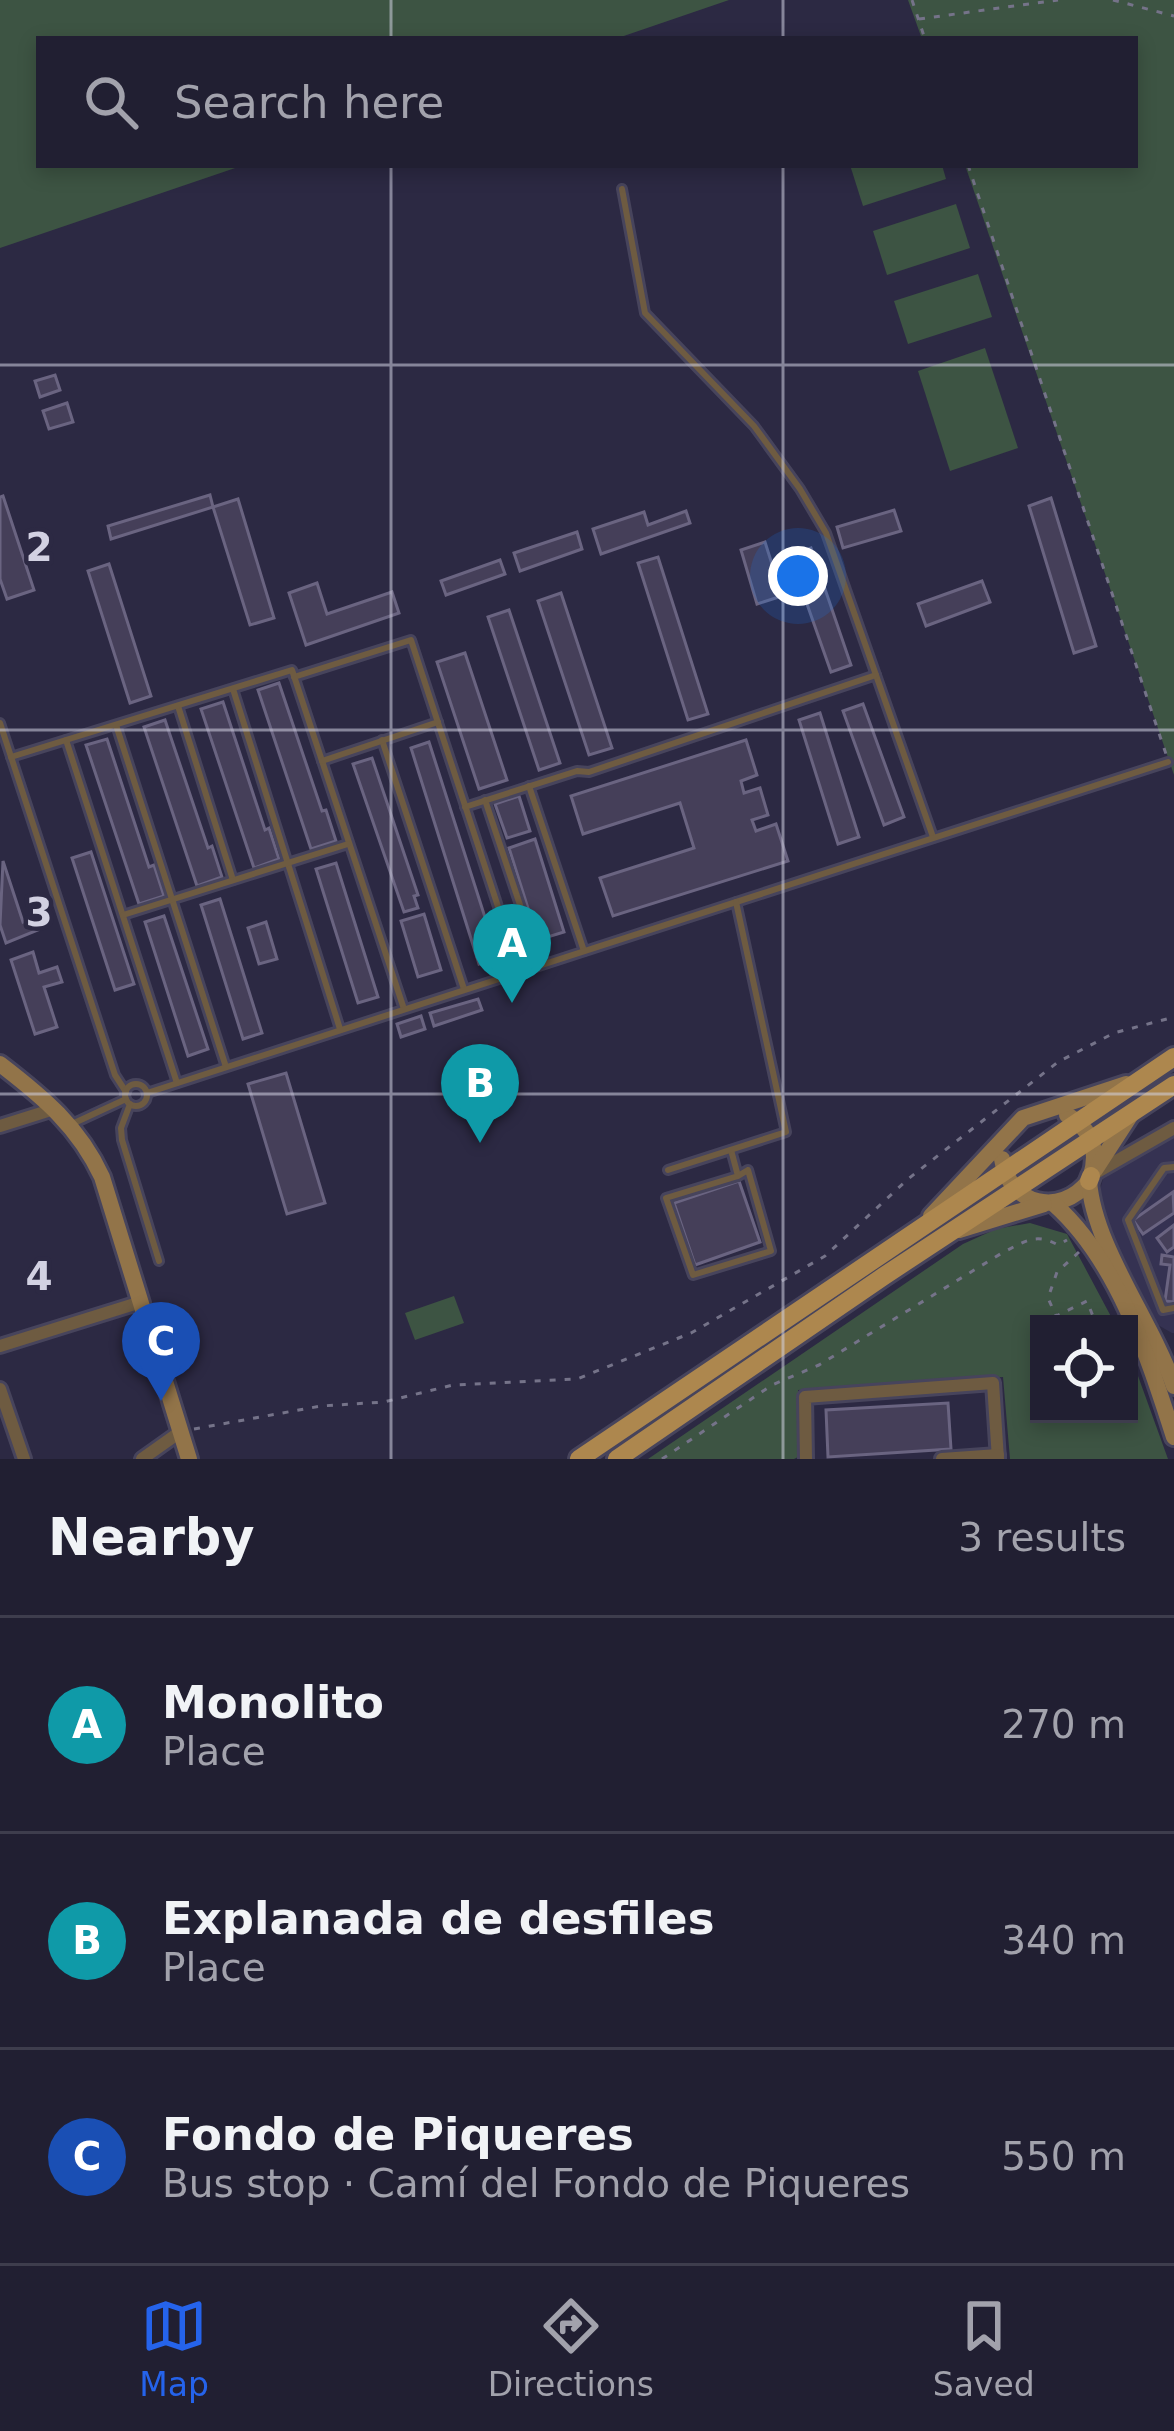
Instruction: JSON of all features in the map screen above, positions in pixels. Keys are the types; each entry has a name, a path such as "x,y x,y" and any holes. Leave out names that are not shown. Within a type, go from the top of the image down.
{"main road":[{"path":"617,1459 953,1231 1079,1121 1174,1058"},
{"path":"579,1459 924,1225 1091,1139 1174,1085"}],"street":[{"path":"0,1064 72,1124 88,1145 189,1459"},
{"path":"924,1225 1023,1118 1144,1078"},
{"path":"0,1126 54,1108"},
{"path":"1048,1110 1079,1121 1091,1139 1096,1222 1168,1349 1174,1386"},
{"path":"953,1231 1074,1196 1132,1113"},
{"path":"1090,1178 1174,1128"},
{"path":"1006,1139 1010,1181 1081,1230 1142,1342 1174,1437"},
{"path":"0,1346 141,1302"},
{"path":"1142,1342 1168,1349"},
{"path":"806,1459 805,1397 992,1383 998,1457 943,1459"},
{"path":"0,1390 19,1457"},
{"path":"142,1459 180,1432"}],"lane":[{"path":"622,189 645,313 754,426 826,532 933,837"},
{"path":"294,677 411,640 519,972"},
{"path":"11,757 292,670 404,1009"},
{"path":"466,807 577,770 590,772 876,675"},
{"path":"233,688 340,1029"},
{"path":"178,706 233,880"},
{"path":"322,761 438,722"},
{"path":"0,723 115,1075 128,1098 142,1105 147,1093 226,1066 1168,762"},
{"path":"116,725 226,1066"},
{"path":"66,740 177,1083"},
{"path":"382,740 464,989"},
{"path":"530,786 584,951"},
{"path":"485,800 540,965"},
{"path":"123,915 349,844"},
{"path":"668,1170 786,1132 736,902"},
{"path":"147,1093 135,1085 128,1098 122,1140 160,1261"},
{"path":"72,1124 128,1098"},
{"path":"731,1150 738,1176"},
{"path":"1174,1167 1164,1168 1128,1220 1163,1310 1174,1308"},
{"path":"748,1170 771,1251 693,1275 666,1198 738,1176 748,1170"}],"path":[{"path":"912,0 924,36"},
{"path":"919,19 1058,0"},
{"path":"1113,0 1174,16"},
{"path":"969,168 1168,762"},
{"path":"662,1459 772,1385 819,1365 1002,1253 1032,1237 1058,1246 1081,1230"},
{"path":"1056,1315 1048,1298 1057,1272 1081,1251"},
{"path":"1058,1315 1087,1301 1092,1315"}],"shaded area":[{"path":"1174,1133 1172,1333 1158,1325 1101,1213 1099,1194 1103,1179"}],"green space":[{"path":"0,0 729,0 624,36 36,36 36,168 235,168 0,248"},
{"path":"908,0 1174,0 1174,775 966,168 1138,168 1138,36 921,36"},
{"path":"851,168 943,168 946,179 863,206"},
{"path":"956,204 970,248 887,275 873,231"},
{"path":"978,274 992,317 908,344 894,301"},
{"path":"985,348 1018,448 950,471 918,371"},
{"path":"1030,1223 1067,1234 1110,1315 1030,1315 1030,1423 1138,1423 1138,1376 1168,1459 1010,1459 1003,1377 798,1390 798,1457 794,1459 648,1459 963,1244 996,1229"},
{"path":"454,1296 464,1323 415,1340 405,1313"}],"building":[{"path":"55,375 60,390 40,397 35,381"},
{"path":"67,403 73,422 49,429 43,411"},
{"path":"210,495 213,507 111,539 108,526"},
{"path":"3,496 34,590 7,599 0,579"},
{"path":"1051,498 1096,646 1074,653 1029,506"},
{"path":"238,499 274,618 250,625 213,507"},
{"path":"894,510 901,531 843,548 837,527"},
{"path":"686,511 690,523 601,554 593,529 644,512 648,525"},
{"path":"577,532 582,549 520,571 514,553"},
{"path":"765,542 782,596 757,604 741,550"},
{"path":"811,548 851,665 831,672 790,556"},
{"path":"658,557 708,714 688,720 638,563"},
{"path":"500,560 505,574 446,595 441,581"},
{"path":"109,564 151,696 130,703 88,571"},
{"path":"982,581 990,602 926,626 918,604"},
{"path":"317,583 327,614 392,592 399,613 306,645 289,593"},
{"path":"561,593 612,748 589,755 538,601"},
{"path":"509,610 560,763 539,770 488,617"},
{"path":"465,653 507,780 479,789 437,662"},
{"path":"279,683 336,841 311,849 258,690"},
{"path":"223,702 279,859 254,868 201,709"},
{"path":"863,704 904,817 884,825 843,711"},
{"path":"820,713 859,837 838,844 799,720"},
{"path":"165,720 222,877 197,886 144,727"},
{"path":"107,739 149,867 154,865 164,896 139,904 86,745"},
{"path":"746,740 757,775 741,781 744,793 760,788 768,815 752,820 756,831 776,824 788,861 613,916 600,878 694,848 680,803 583,834 571,796"},
{"path":"429,742 498,958 479,964 411,748"},
{"path":"372,758 418,895 414,896 418,908 404,912 353,764"},
{"path":"519,796 530,831 507,838 495,804"},
{"path":"535,839 564,932 538,940 509,848"},
{"path":"91,852 134,984 115,990 72,858"},
{"path":"3,861 23,922 34,918 38,930 6,943 0,925"},
{"path":"336,863 378,997 358,1003 316,869"},
{"path":"220,899 262,1033 243,1039 201,905"},
{"path":"424,914 441,970 418,977 401,921"},
{"path":"164,916 208,1049 188,1056 145,922"},
{"path":"266,922 277,959 259,964 248,928"},
{"path":"33,952 39,973 57,967 62,982 44,987 57,1027 35,1034 11,960"},
{"path":"478,999 482,1010 434,1026 430,1013"},
{"path":"421,1016 425,1029 401,1037 397,1024"},
{"path":"286,1073 325,1203 287,1214 248,1084"},
{"path":"739,1181 760,1242 695,1265 674,1203"},
{"path":"1173,1192 1174,1213 1143,1234 1133,1220"},
{"path":"1174,1225 1174,1247 1167,1252 1157,1238"},
{"path":"1162,1255 1174,1257 1174,1302 1165,1301 1170,1265 1161,1264"},
{"path":"948,1403 951,1449 828,1457 826,1410"}],"place":[{"name":"Monolito","path":"512,1003"},
{"name":"Explanada de desfiles","path":"480,1143"},
{"name":"Fondo de Piqueres","path":"161,1401"}]}
